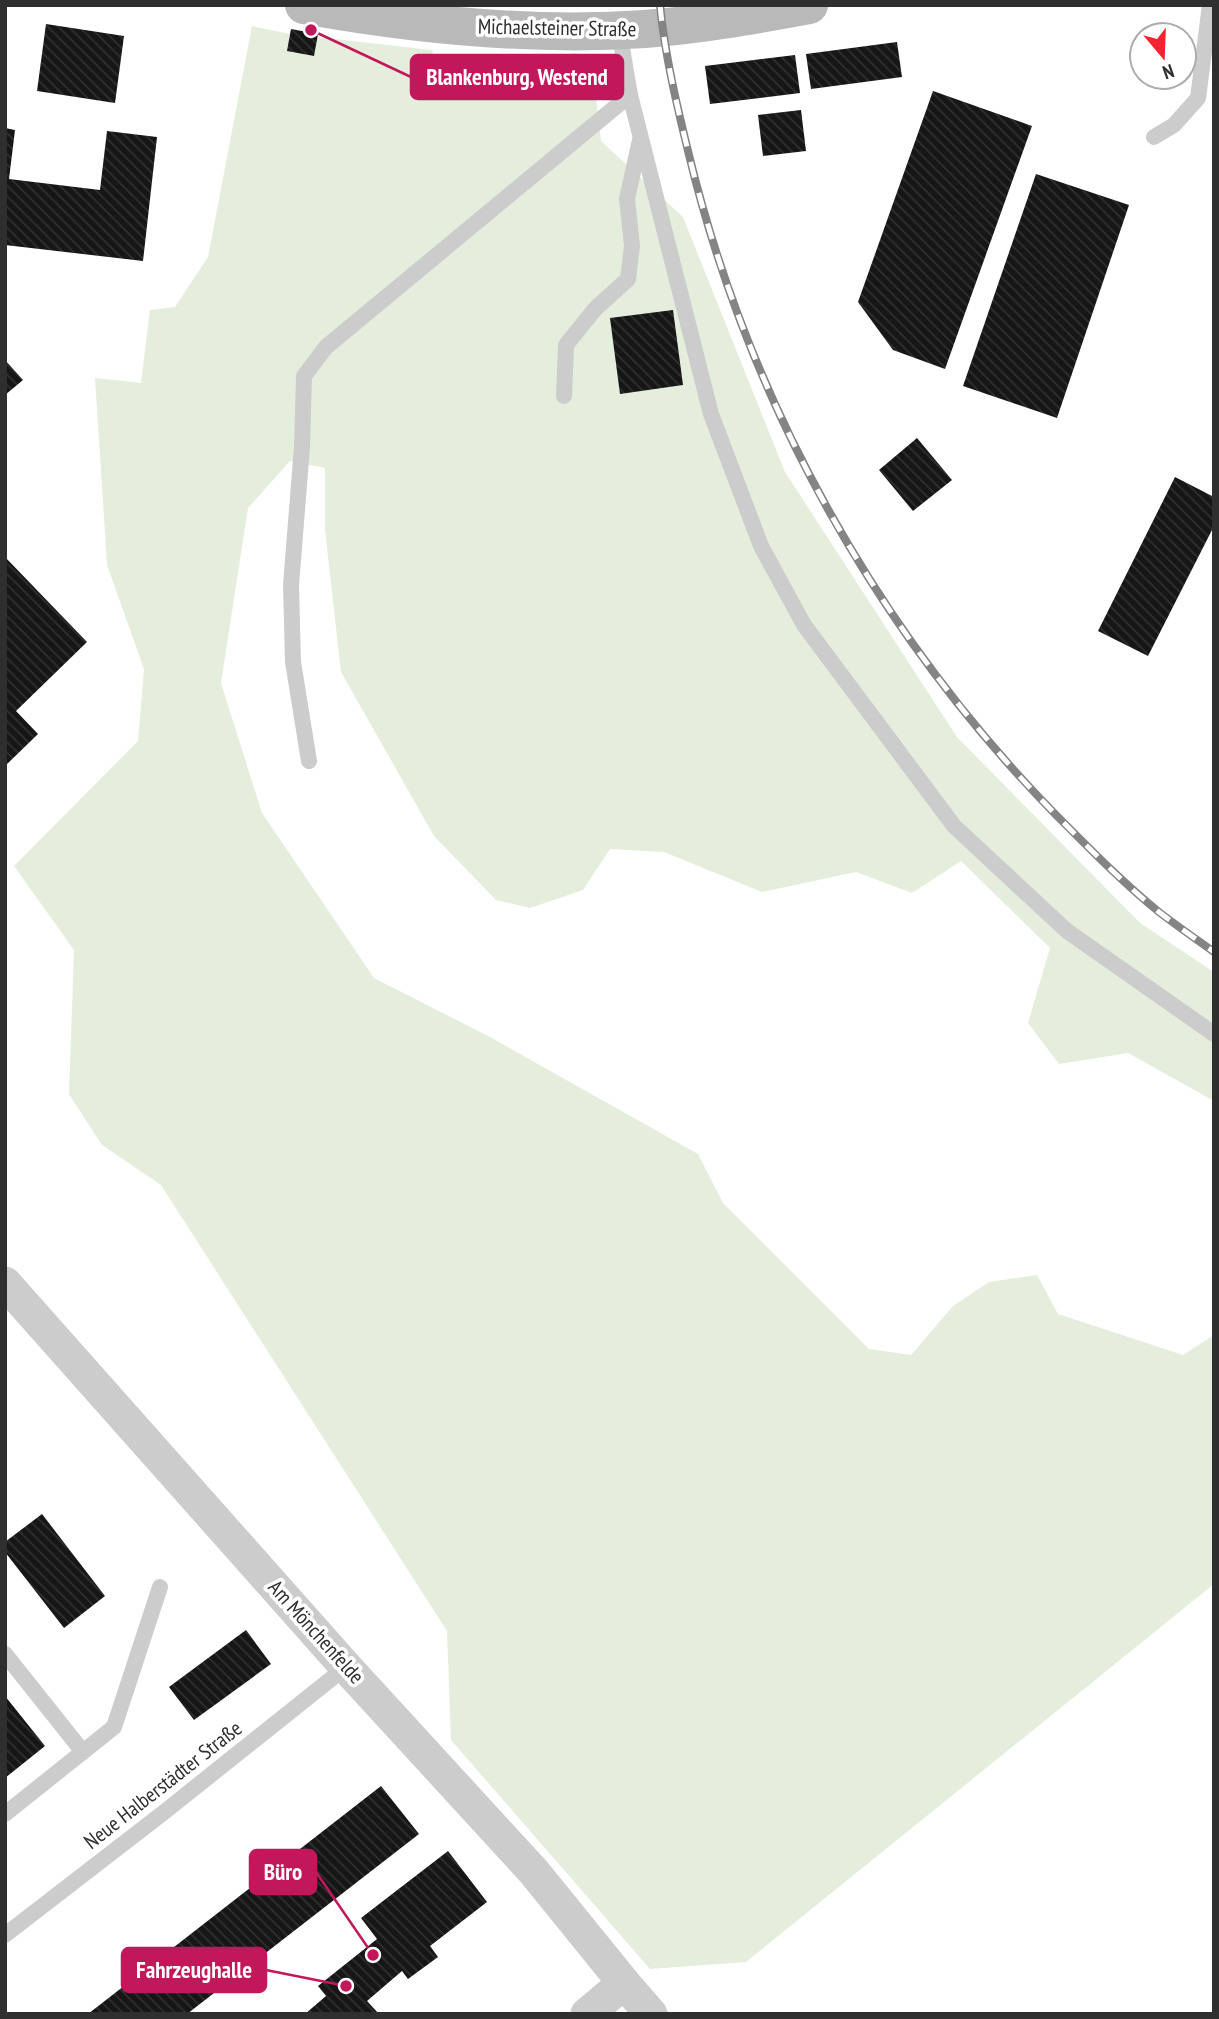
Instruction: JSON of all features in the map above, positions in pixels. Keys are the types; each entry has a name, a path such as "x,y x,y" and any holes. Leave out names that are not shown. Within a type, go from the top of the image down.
{"street":[{"name":"Michaelsteiner Straße","path":"304,5 424,23 492,28 619,30 691,25 809,5"},
{"name":"Am Mönchenfelde","path":"5,1283 346,1667 534,1872 651,2014"},
{"path":"587,2014 624,1983"}],"lane":[{"path":"1154,137 1174,125 1198,98 1210,5"},
{"path":"619,30 630,95 711,414 761,546 804,625 954,826 1067,931 1214,1034"},
{"path":"309,761 293,662 291,585 302,447 304,376 326,347 630,95"},
{"path":"564,396 566,345 594,309 628,279 632,246 627,199 641,137"},
{"path":"5,1814 114,1727 160,1587"},
{"path":"5,1654 83,1752"},
{"name":"Neue Halberstädter Straße","path":"5,1935 346,1667"}],"green space":[{"path":"252,26 290,34 288,51 313,56 317,37 432,50 435,63 525,72 574,53 588,56 593,70 601,141 683,217 785,472 957,737 1140,923 1214,972 1214,1101 1128,1053 1059,1064 1028,1023 1050,948 961,861 912,893 856,872 762,892 664,852 610,849 583,890 530,908 496,900 434,836 341,672 325,530 325,468 290,461 248,508 221,683 262,813 374,978 490,1037 698,1154 723,1203 869,1349 911,1355 953,1306 989,1282 1037,1275 1058,1314 1183,1355 1214,1335 1214,1584 746,1962 650,1969 451,1740 447,1631 161,1185 102,1145 69,1094 74,950 14,866 138,741 144,669 107,565 95,378 141,383 150,310 175,307 208,257"}],"building":[{"path":"46,24 124,36 115,103 37,91"},
{"path":"291,29 318,34 314,56 287,51"},
{"path":"897,42 902,77 811,89 806,54"},
{"path":"795,55 800,93 710,104 705,66"},
{"path":"933,91 1032,126 945,369 893,350 858,302"},
{"path":"801,110 806,151 763,156 758,115"},
{"path":"5,128 15,130 9,179 100,190 107,131 157,137 143,261 5,245"},
{"path":"1036,174 1129,205 1057,418 963,386"},
{"path":"673,310 683,385 620,394 610,318"},
{"path":"5,360 23,380 5,395"},
{"path":"917,438 952,480 913,511 879,470"},
{"path":"1175,477 1214,497 1214,526 1148,656 1098,631"},
{"path":"5,557 87,642 16,711 38,734 5,766"},
{"path":"42,1514 105,1596 64,1628 5,1552 5,1542"},
{"path":"246,1630 271,1664 194,1720 169,1687"},
{"path":"5,1696 45,1746 5,1778"},
{"path":"381,1786 419,1834 187,2014 88,2014"},
{"path":"448,1851 487,1902 430,1946 438,1957 408,1979 402,1971 367,2001 379,2014 305,2014 326,1996 318,1986 377,1939 361,1918"}],"railway":[{"path":"660,5 676,99 715,247 747,337 785,425 828,510 877,592 932,670 992,745 1056,815 1119,877 1159,912 1214,952"}],"place":[{"name":"Blankenburg, Westend","path":"311,30"},
{"name":"Büro","path":"373,1955"},
{"name":"Fahrzeughalle","path":"346,1986"}]}
